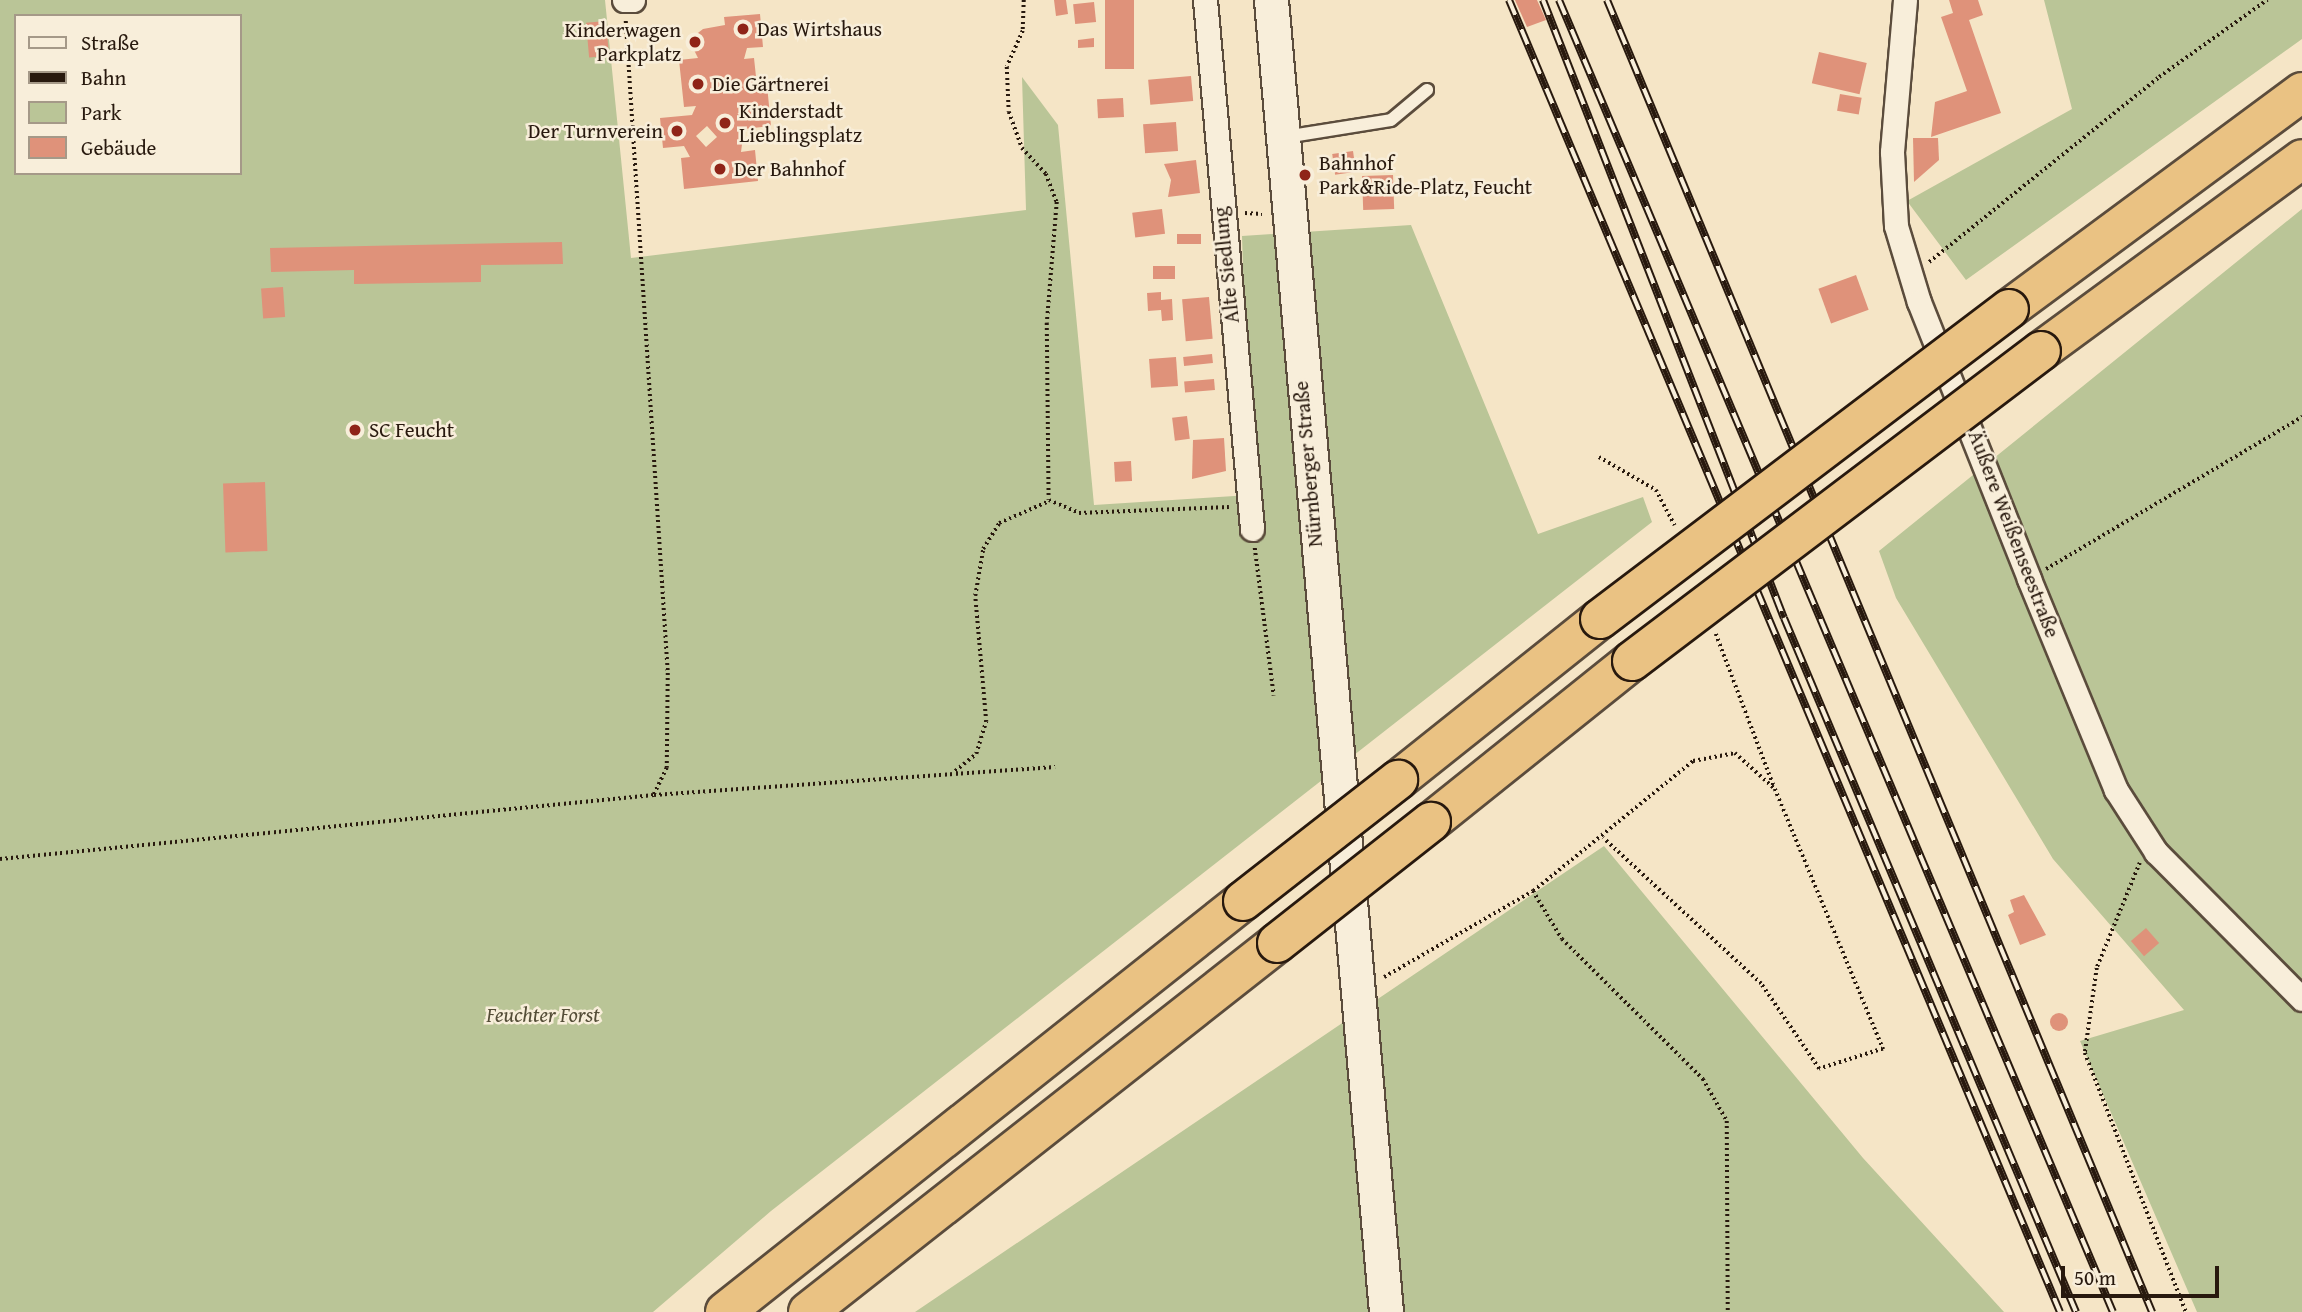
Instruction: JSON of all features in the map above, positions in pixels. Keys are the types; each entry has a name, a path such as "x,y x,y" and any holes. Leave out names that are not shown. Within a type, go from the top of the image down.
{"highway":[{"path":"725,1312 1600,619 2009,309 2302,92"},
{"path":"808,1312 1632,661 2041,351 2302,159"}],"main road":[{"name":"Nürnberger Straße","path":"1271,0 1350,928 1386,1312"}],"street":[{"name":"Alte Siedlung","path":"1205,0 1252,529"},
{"name":"Äußere Weißenseestraße","path":"1905,0 1892,152 1896,226 1908,266 2029,579 2116,790 2156,852 2302,999"}],"lane":[{"path":"1284,138 1391,120 1426,90"}],"path":[{"path":"627,0 668,673 667,768 654,795"},
{"path":"1024,0 1023,31 1007,67 1009,112 1022,148 1046,174 1057,202 1047,323 1049,500"},
{"path":"1908,266 1932,261 2159,76 2267,0"},
{"path":"2029,579 2302,417"},
{"path":"1599,457 1656,490 1677,532"},
{"path":"953,772 976,754 986,722 975,596 983,549 999,523 1049,500 1079,513 1250,506"},
{"path":"1252,529 1274,696"},
{"path":"1603,838 1761,984 1819,1069 1883,1049 1775,789 1711,621"},
{"path":"1355,982 1376,982 1533,891 1603,838 1693,761 1735,753 1775,789"},
{"path":"0,859 654,795 953,772 1055,767"},
{"path":"2156,852 2139,864 2097,968 2085,1053 2186,1312"},
{"path":"1533,891 1562,939 1703,1079 1727,1121 1728,1312"}],"green space":[{"name":"Feuchter Forst","path":"0,0 605,0 631,258 1026,210 1022,77 1058,125 1094,505 1250,495 1242,236 1411,225 1538,534 1643,497 1652,522 771,1211 653,1312 0,1312"},
{"path":"2044,0 2302,0 2302,39 1966,280 1907,201 2072,109"},
{"path":"2302,209 2302,1312 2197,1312 2080,1041 2184,1010 2053,859 1896,598 1879,551"},
{"path":"1604,846 1863,1158 2004,1312 915,1312"}],"building":[{"path":"1054,0 1066,0 1068,14 1056,16"},
{"path":"1105,0 1134,0 1134,69 1105,69"},
{"path":"1515,0 1537,0 1546,20 1527,27"},
{"path":"1949,0 1978,0 1983,15 1969,20 2001,113 1931,137 1935,102 1967,91 1941,17 1953,13"},
{"path":"1094,2 1096,22 1075,24 1073,4"},
{"path":"760,14 763,47 747,48 744,59 754,58 757,86 767,85 771,126 744,129 741,152 755,150 758,181 684,189 681,158 690,157 684,146 663,148 660,118 692,115 696,106 684,107 679,60 698,58 689,40 703,29 725,25 724,17","holes":["707,126 717,137 706,147 696,136"]},
{"path":"606,21 609,56 589,58 586,23"},
{"path":"1094,38 1094,47 1078,48 1078,40"},
{"path":"1819,52 1867,63 1860,94 1812,83"},
{"path":"1191,76 1193,101 1150,105 1148,80"},
{"path":"1840,94 1862,98 1859,115 1837,111"},
{"path":"1123,98 1124,117 1098,118 1097,99"},
{"path":"1176,122 1178,151 1145,153 1143,124"},
{"path":"1913,138 1938,138 1939,160 1914,182"},
{"path":"1353,151 1356,172 1335,175 1332,154"},
{"path":"1196,160 1200,193 1168,197 1171,180 1164,164"},
{"path":"1393,175 1394,209 1363,210 1362,176"},
{"path":"1162,209 1165,234 1135,237 1132,213"},
{"path":"1177,234 1201,234 1201,244 1177,244"},
{"path":"562,242 563,264 481,265 481,282 354,284 354,270 271,272 270,248"},
{"path":"1153,266 1175,266 1175,279 1153,279"},
{"path":"1856,275 1869,310 1831,323 1818,289"},
{"path":"283,287 285,317 263,318 261,289"},
{"path":"1161,292 1161,300 1172,299 1173,320 1162,321 1161,310 1148,311 1147,293"},
{"path":"1209,297 1213,339 1186,341 1182,299"},
{"path":"1212,354 1213,363 1184,366 1183,357"},
{"path":"1176,357 1178,386 1151,388 1149,359"},
{"path":"1214,379 1215,390 1185,393 1184,382"},
{"path":"1187,416 1190,439 1175,441 1172,418"},
{"path":"1224,438 1226,471 1192,479 1193,440"},
{"path":"1131,461 1132,481 1115,482 1114,462"},
{"path":"265,482 267,551 225,552 223,483"},
{"path":"2024,895 2046,935 2020,945 2008,915 2014,912 2010,900"},
{"path":"2146,928 2159,943 2144,956 2131,941"},
{"path":"2059,1013 2065,1016 2068,1022 2065,1028 2059,1031 2053,1028 2050,1022 2053,1016"}],"railway":[{"path":"1509,0 2060,1312"},
{"path":"1543,0 1784,618 2076,1312"},
{"path":"1559,0 2113,1312"},
{"path":"1607,0 2152,1312"}],"place":[{"name":"Das Wirtshaus","path":"743,29"},
{"name":"Kinderwagen Parkplatz","path":"695,42"},
{"name":"Die Gärtnerei","path":"698,84"},
{"name":"Kinderstadt Lieblingsplatz","path":"725,123"},
{"name":"Der Turnverein","path":"677,131"},
{"name":"Der Bahnhof","path":"720,169"},
{"name":"Bahnhof Park&Ride-Platz, Feucht","path":"1305,175"},
{"name":"SC Feucht","path":"355,430"}]}
